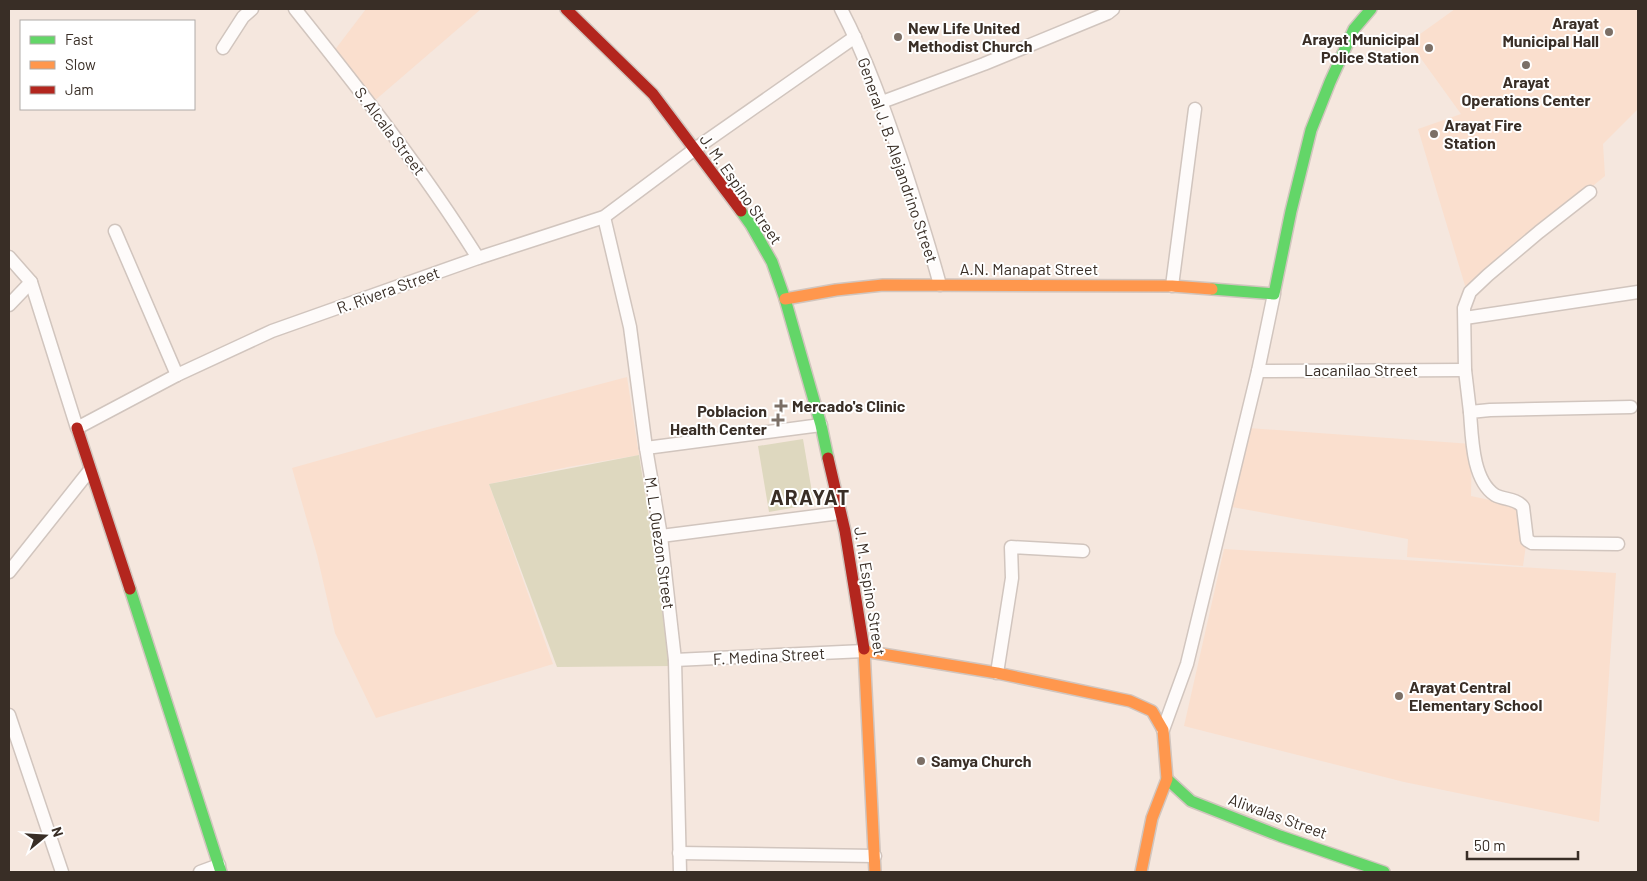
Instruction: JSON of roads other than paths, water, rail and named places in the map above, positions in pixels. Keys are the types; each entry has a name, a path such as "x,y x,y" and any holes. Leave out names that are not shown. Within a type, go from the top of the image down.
{"street":[{"path":"223,48 243,17 252,9"},
{"name":"S. Alcala Street","path":"295,9 421,172 478,258"},
{"name":"J. M. Espino Street","path":"566,9 653,94 751,225 772,262 785,299 821,425 851,568 864,651 875,872"},
{"name":"General J. B. Alejandrino Street","path":"841,9 856,37 882,102 929,242 940,285"},
{"path":"882,102 984,64 1108,13 1113,9"},
{"path":"1141,872 1152,818 1167,780 1164,730 1187,664 1258,371 1290,211 1311,130 1354,29 1370,9"},
{"name":"R. Rivera Street","path":"77,428 177,375 272,331 478,258 604,218 695,149 856,37"},
{"path":"1172,286 1195,109"},
{"path":"1590,192 1539,232 1470,292 1464,308 1465,370 1476,466 1482,481 1496,496 1519,502 1522,506 1527,540 1532,542 1618,544"},
{"name":"M. L. Quezon Street","path":"604,218 630,327 646,448 661,536 675,660 680,872"},
{"path":"115,231 177,375"},
{"path":"9,256 31,282 220,869 200,872"},
{"path":"9,305 31,282"},
{"name":"A.N. Manapat Street","path":"785,299 836,290 883,285 1172,286 1274,294"},
{"path":"1465,318 1638,292"},
{"name":"Lacanilao Street","path":"1258,371 1465,370"},
{"path":"1470,412 1631,407"},
{"path":"646,448 821,425"},
{"path":"9,572 90,470"},
{"path":"661,536 840,513"},
{"path":"997,672 1012,578 1011,547 1083,551"},
{"path":"864,651 997,672 1130,701 1152,711 1164,730"},
{"name":"F. Medina Street","path":"675,660 864,651"},
{"path":"9,715 62,872"},
{"name":"Aliwalas Street","path":"1167,780 1191,801 1280,836 1384,872"},
{"path":"679,853 875,856"}],"place":[{"name":"Arayat Municipal Hall","path":"1609,32"},
{"name":"New Life United Methodist Church","path":"898,37"},
{"name":"Arayat Municipal Police Station","path":"1429,48"},
{"name":"Arayat Operations Center","path":"1526,65"},
{"name":"Arayat Fire Station","path":"1434,134"},
{"name":"Mercado's Clinic","path":"781,406"},
{"name":"Poblacion Health Center","path":"778,420"},
{"name":"Arayat Central Elementary School","path":"1399,696"},
{"name":"Samya Church","path":"921,761"}],"district":[{"name":"ARAYAT","path":"810,498"}]}
